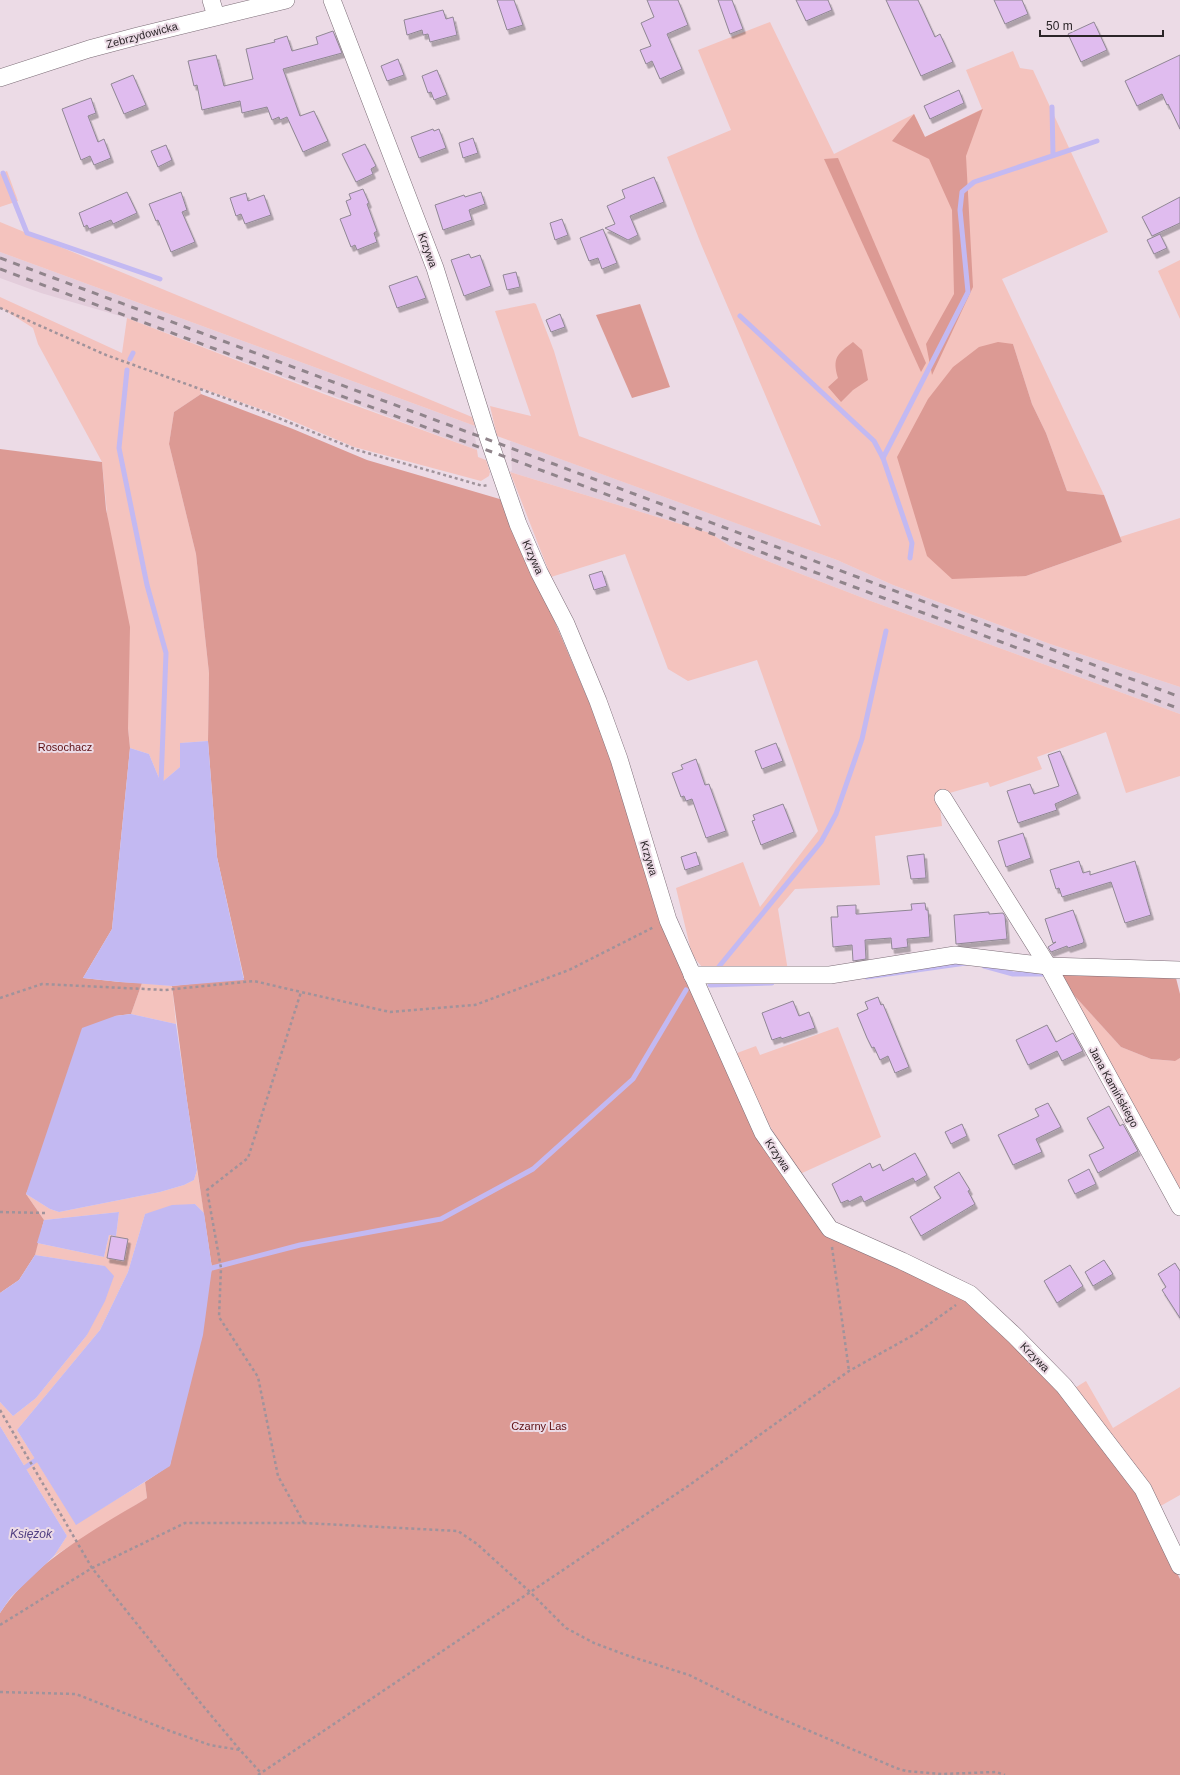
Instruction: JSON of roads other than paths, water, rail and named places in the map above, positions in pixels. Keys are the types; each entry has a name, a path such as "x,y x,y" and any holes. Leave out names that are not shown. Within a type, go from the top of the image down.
{"street":[{"path":"211,0 216,16"},
{"name":"Zebrzydowicka","path":"0,78 89,49 216,16 286,0"},
{"name":"Krzywa","path":"332,0 435,268 504,483 524,538 539,572 566,624 598,701 619,759 668,920 763,1133 830,1228 922,1270 970,1294 1015,1336 1064,1386 1143,1489 1180,1566"},
{"name":"Jana Kamińskiego","path":"943,798 1048,966 1180,1208"},
{"path":"692,975 830,975 955,955 1048,966 1180,970"}],"water":[{"path":"208,741 217,857 244,980 172,986 83,978 112,929 130,748 149,754 161,783 180,767 180,743"},
{"path":"131,1014 176,1024 197,1170 194,1180 184,1185 160,1192 59,1212 50,1209 26,1194 82,1028 115,1016"},
{"path":"195,1204 204,1213 212,1268 203,1335 170,1466 76,1525 17,1430 100,1330 128,1272 145,1214 172,1205"},
{"path":"119,1212 116,1236 109,1235 104,1257 37,1243 44,1220"},
{"path":"35,1255 105,1266 114,1276 105,1301 87,1335 36,1398 13,1416 0,1402 0,1293 19,1280"},
{"name":"Księżok","path":"0,1426 67,1536 54,1556 11,1597 0,1613"}],"waterway":[{"path":"1052,107 1053,155"},
{"path":"910,558 912,543 883,458 968,292 960,210 962,192 974,182 1097,141"},
{"path":"3,173 27,233 160,279"},
{"path":"740,316 874,441 883,458"},
{"path":"130,359 133,353"},
{"path":"127,370 119,448 147,585 166,653 161,783"},
{"path":"717,969 821,842 836,814 862,739 886,631"},
{"path":"867,977 966,963"},
{"path":"984,966 1013,974 1049,974"},
{"path":"710,985 772,983"},
{"path":"212,1268 300,1245 441,1219 533,1169 633,1079 686,990"},
{"path":"26,1467 36,1460"}],"railway":[{"path":"0,258 1180,697"},
{"path":"0,269 1180,709"}],"park label":[{"name":"Rosochacz","path":"65,747"},
{"name":"Czarny Las","path":"539,1426"}]}
